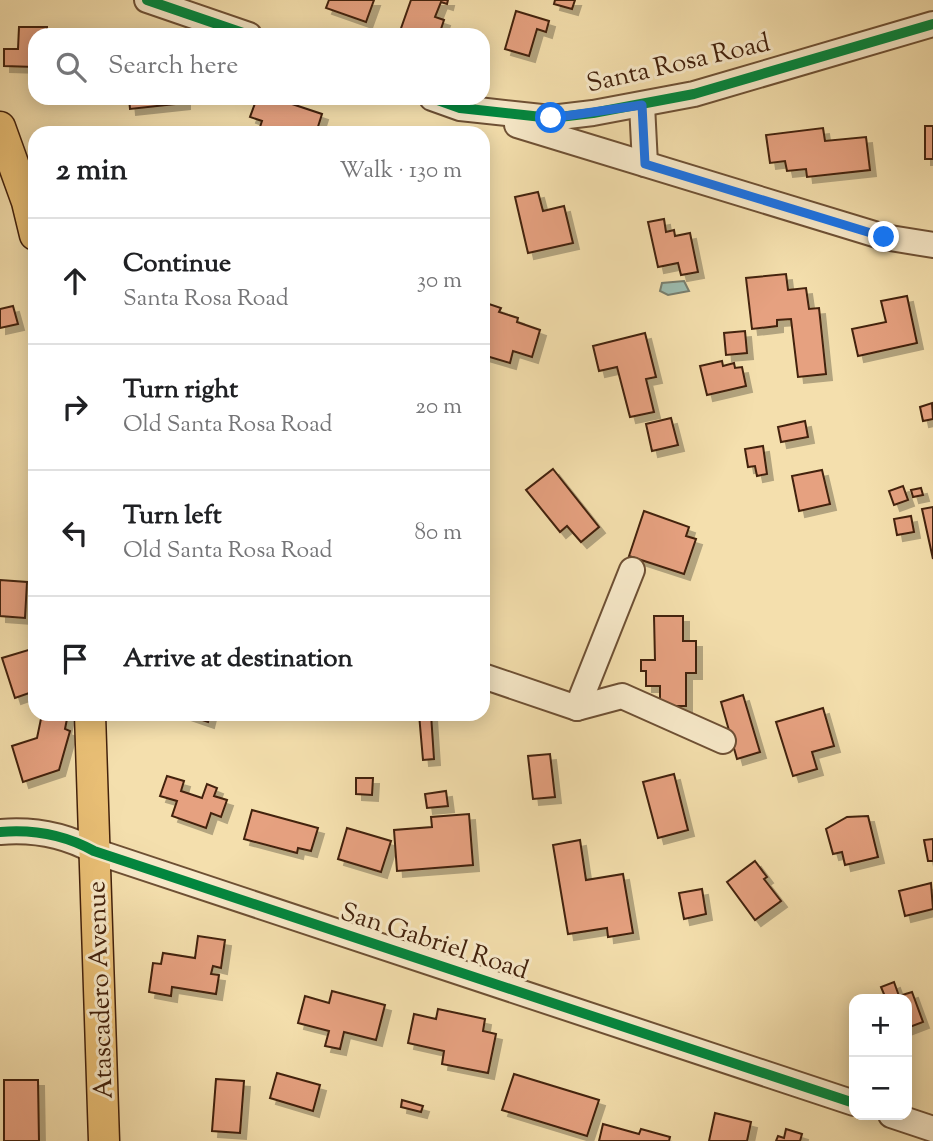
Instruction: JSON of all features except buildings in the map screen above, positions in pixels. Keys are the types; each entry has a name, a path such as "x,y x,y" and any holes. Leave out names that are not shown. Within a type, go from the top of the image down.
{"main road":[{"path":"0,127 8,173 28,219"},
{"name":"Atascadero Avenue","path":"90,721 104,1141"}],"street":[{"path":"147,0 229,28"},
{"name":"Santa Rosa Road","path":"452,105 551,118 642,105 694,94 933,24"},
{"path":"642,105 645,164"},
{"path":"460,108 884,237 933,245"},
{"path":"577,708 632,570"},
{"path":"490,679 577,708 621,696 723,741"},
{"name":"San Gabriel Road","path":"0,832 33,831 72,839 94,851 849,1101"},
{"path":"906,1120 933,1129"}],"shaded area":[{"path":"684,281 689,291 668,295 660,291 662,283"}],"cycle path":[{"path":"147,0 229,28"},
{"path":"452,105 551,118 593,113 694,94 933,24"},
{"path":"0,832 25,831 60,837 94,851 849,1101"}],"route":[{"path":"551,118 642,105 645,164 884,237"}]}
